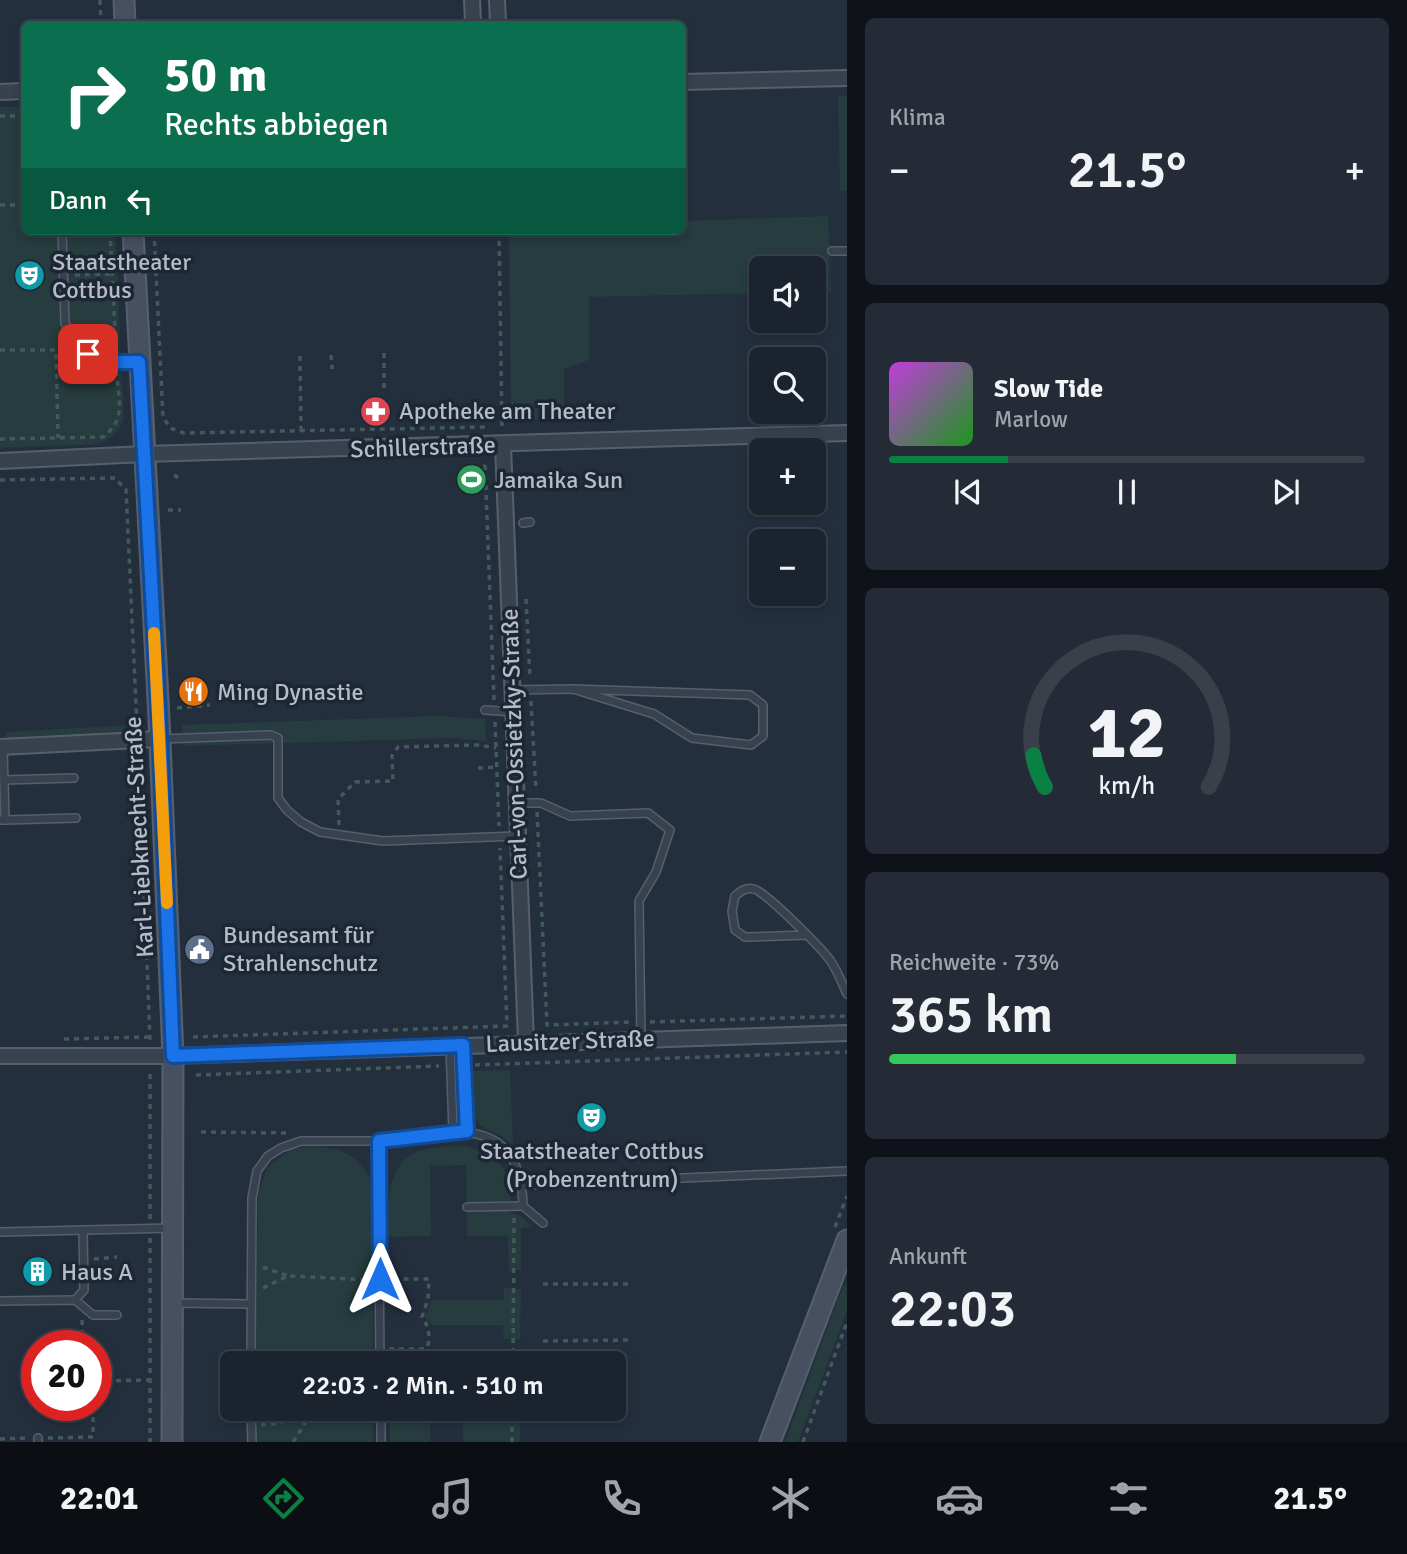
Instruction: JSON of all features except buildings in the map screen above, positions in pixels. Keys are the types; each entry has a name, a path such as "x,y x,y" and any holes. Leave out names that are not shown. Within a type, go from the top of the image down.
{"main road":[{"path":"124,0 125,21"},
{"name":"Karl-Liebknecht-Straße","path":"133,235 160,739 173,1056 172,1442"},
{"path":"770,1442 843,1260 847,1240"}],"street":[{"path":"472,0 473,21"},
{"path":"497,0 498,21"},
{"path":"686,82 847,78"},
{"path":"0,92 21,91"},
{"name":"Schillerstraße","path":"0,461 144,454 847,433"},
{"name":"Carl-von-Ossietzky-Straße","path":"503,444 526,1042"},
{"path":"1,747 160,739"},
{"name":"Lausitzer Straße","path":"0,1056 173,1056 847,1033"}],"lane":[{"path":"62,235 65,323 81,349 97,359 116,363 139,362"},
{"path":"832,251 847,251"},
{"path":"512,690 573,689 750,695 763,705 764,736 751,745 692,738 654,714 573,689"},
{"path":"485,710 513,712"},
{"path":"160,739 271,735 278,738 278,798 301,822 320,832 383,841 517,836"},
{"path":"1,747 4,780 2,820 76,818"},
{"path":"4,780 74,778"},
{"path":"516,803 536,803 570,816 648,813 670,830 656,872 639,901 641,1039"},
{"path":"807,935 745,937 735,930 732,911 735,896 744,889 756,889 807,935 832,963 847,994"},
{"path":"456,1045 464,1065 467,1131"},
{"path":"453,1131 451,1066 456,1045"},
{"path":"251,1351 252,1198 257,1171 268,1156 281,1148 301,1140 379,1141 467,1131 493,1139 511,1154 522,1185 523,1206"},
{"path":"379,1141 380,1349"},
{"path":"522,1185 847,1171"},
{"path":"467,1207 523,1206 543,1223"},
{"path":"0,1232 83,1230 118,1234 172,1228"},
{"path":"79,1303 84,1290 83,1230"},
{"path":"0,1301 79,1303 93,1315 117,1315"},
{"path":"172,1303 251,1304"},
{"path":"380,1421 381,1442"},
{"path":"251,1424 252,1442"}],"path":[{"path":"100,0 101,21"},
{"path":"0,116 21,116"},
{"path":"0,205 21,205"},
{"path":"0,439 103,437 114,429 119,419 110,235"},
{"path":"154,235 163,417 170,428 184,433"},
{"path":"499,235 503,444"},
{"path":"77,275 112,274"},
{"path":"0,350 56,350 58,438"},
{"path":"384,353 384,392"},
{"path":"331,355 332,369"},
{"path":"300,356 301,431"},
{"path":"193,1037 507,1026 485,465 477,473"},
{"path":"174,475 180,479"},
{"path":"111,483 115,478"},
{"path":"0,480 115,478 126,490 150,1037 54,1039"},
{"path":"168,510 181,510"},
{"path":"526,593 547,1025 847,1016"},
{"path":"177,708 209,705"},
{"path":"339,835 338,799 355,782 393,781 393,756 398,747 478,745 496,748"},
{"path":"478,768 497,768"},
{"path":"464,1065 847,1052"},
{"path":"196,1075 451,1066"},
{"path":"201,1132 287,1131 301,1140"},
{"path":"513,1351 514,1216 523,1206"},
{"path":"84,1263 95,1258 117,1256"},
{"path":"251,1263 288,1276 429,1279 428,1299 422,1317 428,1326 428,1346 424,1349 380,1349"},
{"path":"251,1293 288,1276"},
{"path":"543,1284 631,1283"},
{"path":"79,1303 82,1330"},
{"path":"803,1442 847,1322"},
{"path":"543,1341 631,1340"},
{"path":"112,1381 150,1380"},
{"path":"0,1439 93,1440 93,1421"},
{"path":"251,1424 270,1426 285,1421"},
{"path":"293,1442 305,1421"},
{"path":"512,1421 512,1442"}],"green space":[{"path":"838,96 847,96 847,190 840,191"},
{"path":"0,107 21,107 21,235 115,235 124,419 114,435 97,444 0,448"},
{"path":"828,216 831,292 826,292 826,256 749,256 749,293 589,297 589,360 564,369 564,420 511,419 509,235 686,235 686,221"},
{"path":"437,716 485,719 486,741 451,738 183,746 182,725"},
{"path":"133,725 134,728 100,737 6,741 6,732"},
{"path":"510,1070 513,1146 503,1137 479,1124 472,1111 471,1095 471,1071"},
{"path":"308,1146 339,1150 361,1165 372,1183 373,1351 256,1351 258,1194 268,1167 292,1149"},
{"path":"464,1146 484,1153 501,1166 509,1182 510,1213 519,1215 533,1227 521,1228 521,1270 509,1271 508,1236 467,1236 466,1165 430,1166 431,1236 388,1237 389,1197 396,1172 402,1162 412,1154 426,1149"},
{"path":"847,1285 847,1311 798,1442 785,1442 843,1286"},
{"path":"504,1288 521,1289 520,1339 504,1339 503,1325 432,1325 425,1317 432,1300 503,1300"},
{"path":"256,1421 373,1421 373,1442 256,1442"},
{"path":"389,1421 430,1421 430,1442 390,1442"},
{"path":"463,1421 520,1421 520,1442 463,1442"}],"slow traffic":[{"path":"154,633 167,903"}],"place":[{"name":"Staatstheater Cottbus","path":"29,276"},
{"name":"Apotheke am Theater","path":"376,411"},
{"name":"Jamaika Sun","path":"471,480"},
{"name":"Ming Dynastie","path":"194,692"},
{"name":"Bundesamt für Strahlenschutz","path":"200,949"},
{"name":"Staatstheater Cottbus (Probenzentrum)","path":"592,1117"},
{"name":"Haus A","path":"38,1272"}],"route":[{"path":"88,354 105,362 139,362 160,739 173,1056 463,1045 467,1131 379,1141 380,1279"}]}
